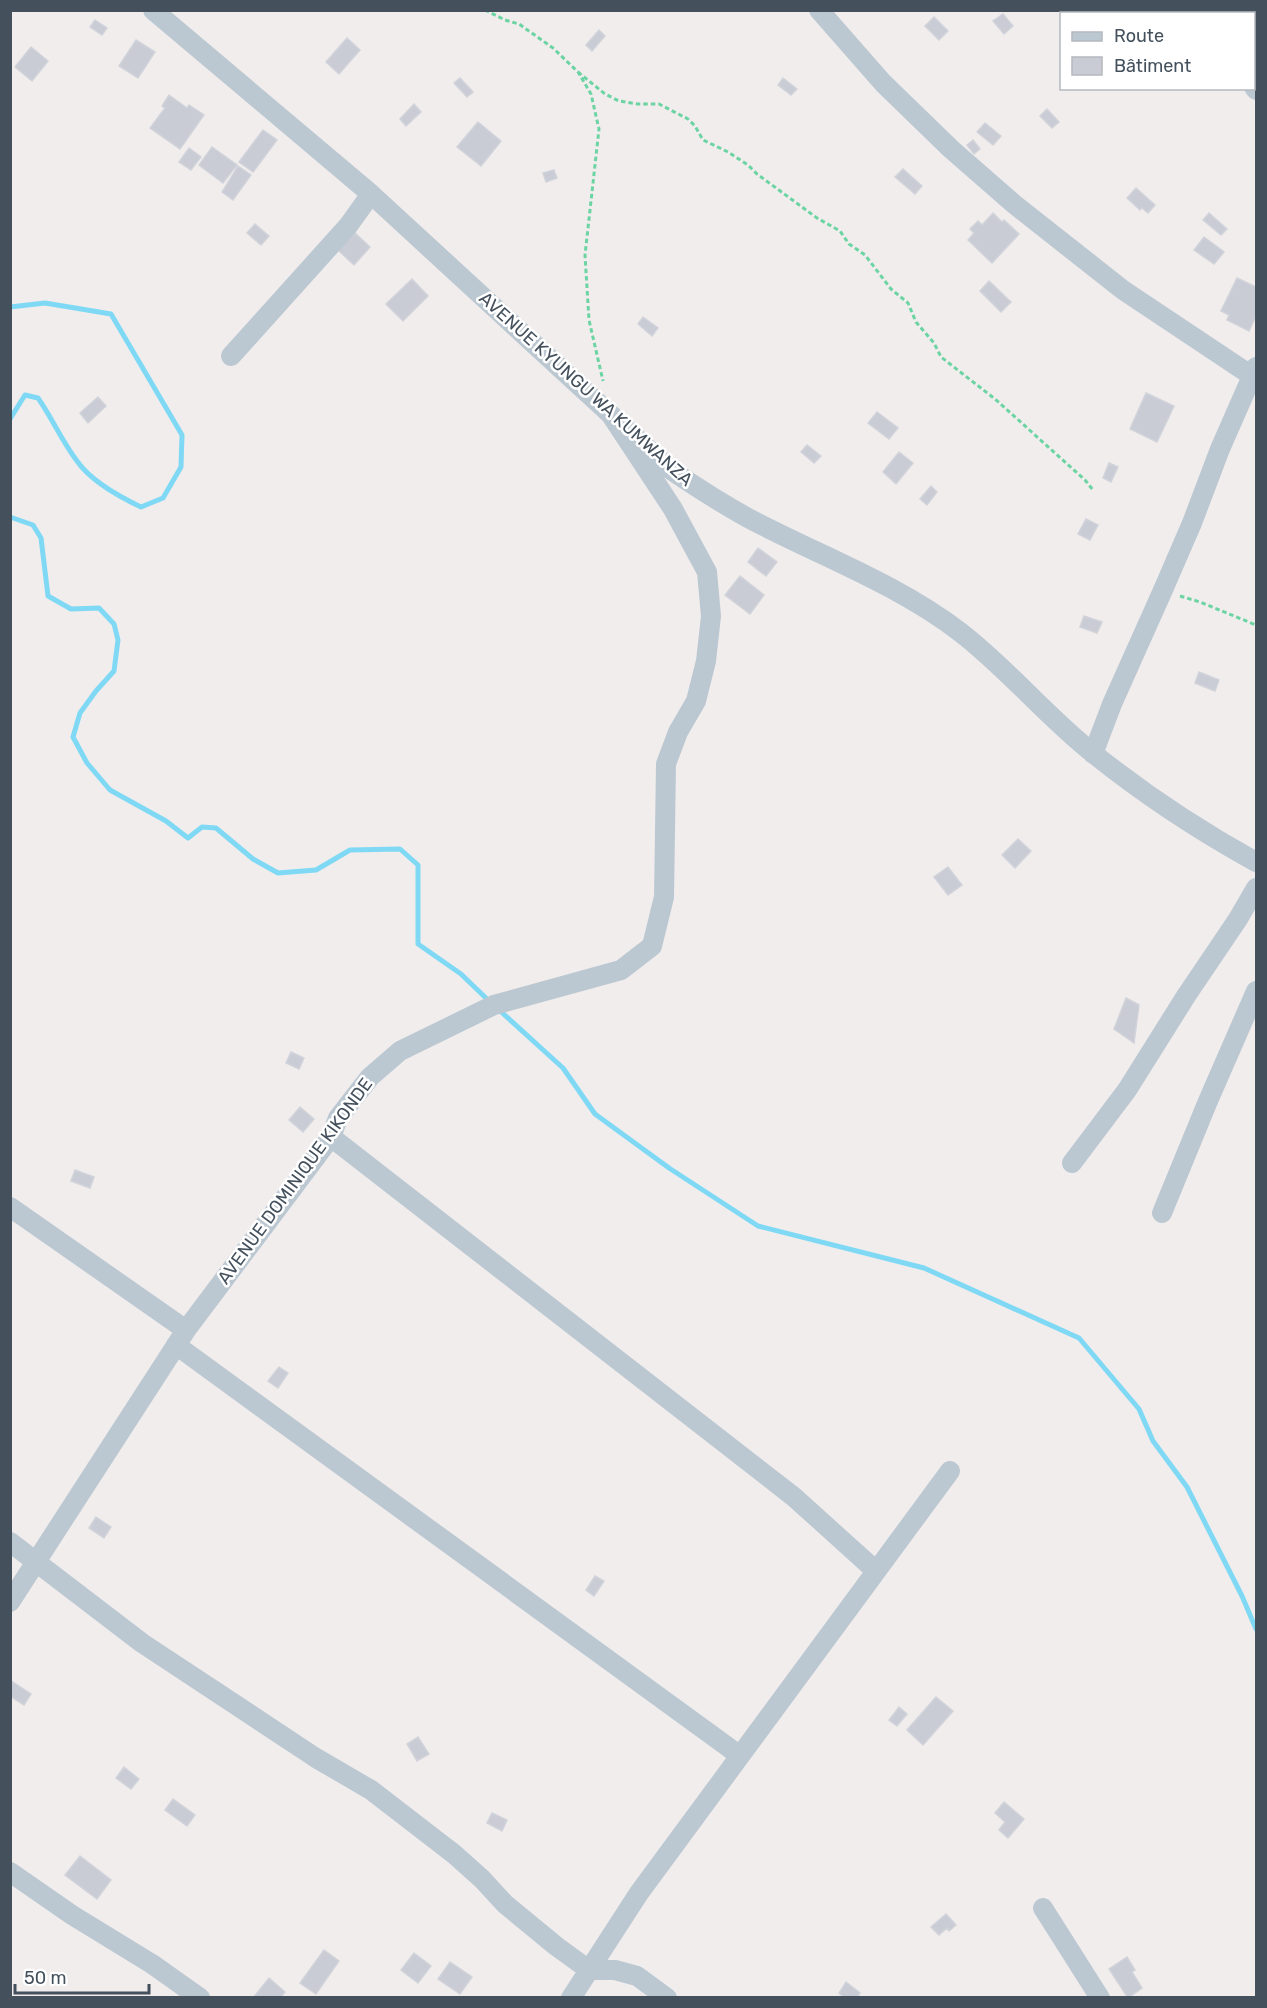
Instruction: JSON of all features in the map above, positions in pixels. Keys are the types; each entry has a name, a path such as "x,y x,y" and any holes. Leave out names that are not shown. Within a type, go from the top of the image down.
{"street":[{"name":"AVENUE KYUNGU WA KUMWANZA","path":"153,10 371,194 671,470 707,495 905,596 959,631 1093,754 1206,834 1257,862"},
{"path":"819,10 883,83 951,149 1014,204 1123,290 1254,371 1220,449 1192,523 1112,704 1093,754"},
{"path":"231,356 348,226 371,194"},
{"name":"AVENUE DOMINIQUE KIKONDE","path":"10,1602 181,1337 331,1137 338,1118 370,1077 400,1051 494,1005 621,970 652,946 664,897 666,764 678,732 696,701 706,661 711,616 707,572 673,509 611,415"},
{"path":"1072,1163 1127,1090 1257,888"},
{"path":"1162,1213 1191,1140 1257,991"},
{"path":"331,1137 794,1497 876,1571"},
{"path":"10,1207 739,1755"},
{"path":"571,1998 639,1893 950,1471"},
{"path":"10,1542 142,1643 316,1758 371,1790 454,1854 505,1904 589,1970 615,1970 637,1976 667,1998"},
{"path":"10,1872 72,1915 152,1964 200,1998"},
{"path":"1043,1908 1100,1998"}],"path":[{"path":"485,10 519,24 553,48 605,94 619,101 660,104 688,119 703,140 748,165 817,218 840,231 849,244 865,255 891,289 908,303 916,322 934,344 941,357 995,399 1085,480 1093,490"},
{"path":"578,72 591,94 599,129 585,255 589,320 604,383"},
{"path":"1163,590 1257,625"}],"building":[{"path":"1003,14 1013,26 1004,34 993,21"},
{"path":"934,17 948,31 939,40 925,26"},
{"path":"95,20 107,28 102,35 90,27"},
{"path":"599,30 605,36 592,51 586,45"},
{"path":"347,38 360,50 339,74 326,62"},
{"path":"136,40 155,52 138,78 119,66"},
{"path":"31,47 48,61 32,81 15,67"},
{"path":"460,78 473,92 467,97 454,83"},
{"path":"783,78 797,89 791,95 778,85"},
{"path":"169,95 187,108 189,105 204,115 180,149 150,128 165,108 162,106"},
{"path":"414,104 421,112 406,126 400,119"},
{"path":"1047,109 1059,122 1052,128 1040,116"},
{"path":"478,122 501,141 481,166 457,147"},
{"path":"985,123 1001,136 993,145 977,132"},
{"path":"263,130 277,140 253,172 239,162"},
{"path":"973,140 980,149 974,154 967,145"},
{"path":"212,147 237,165 223,183 199,165"},
{"path":"189,148 201,157 191,170 179,162"},
{"path":"238,166 251,175 233,200 222,192"},
{"path":"903,169 922,186 915,194 895,177"},
{"path":"554,170 557,178 546,182 543,173"},
{"path":"1136,188 1155,205 1148,213 1142,208 1140,210 1127,198"},
{"path":"993,213 1019,234 992,263 968,240 974,233 970,229 978,221 982,225"},
{"path":"1209,213 1227,229 1221,235 1203,220"},
{"path":"255,224 269,236 261,245 247,233"},
{"path":"355,233 370,247 354,265 338,250"},
{"path":"1204,237 1224,252 1214,264 1194,250"},
{"path":"1237,278 1256,287 1256,316 1249,331 1227,320 1229,315 1221,311"},
{"path":"412,279 428,296 403,321 386,304"},
{"path":"989,281 1011,302 1001,312 980,291"},
{"path":"643,317 658,328 652,336 638,324"},
{"path":"1146,393 1174,406 1157,442 1130,429"},
{"path":"98,397 106,406 88,423 80,413"},
{"path":"877,412 898,428 889,439 868,423"},
{"path":"807,445 821,456 814,463 801,452"},
{"path":"899,452 913,463 896,484 883,472"},
{"path":"1109,463 1118,467 1111,482 1103,478"},
{"path":"931,486 937,492 927,505 920,499"},
{"path":"1086,519 1098,525 1090,540 1078,534"},
{"path":"758,548 777,562 766,576 748,562"},
{"path":"740,576 764,595 750,614 725,595"},
{"path":"1084,616 1102,622 1097,633 1080,627"},
{"path":"1199,672 1219,680 1215,691 1195,683"},
{"path":"1018,839 1031,851 1015,868 1002,855"},
{"path":"948,867 962,885 948,895 934,877"},
{"path":"1126,998 1139,1005 1134,1043 1114,1029"},
{"path":"291,1052 304,1058 299,1069 286,1063"},
{"path":"300,1107 314,1119 303,1132 289,1120"},
{"path":"75,1170 94,1177 90,1188 71,1181"},
{"path":"279,1367 288,1373 278,1388 268,1381"},
{"path":"96,1517 111,1527 104,1538 89,1528"},
{"path":"595,1576 604,1581 594,1596 586,1590"},
{"path":"10,1680 31,1694 24,1705 10,1696"},
{"path":"936,1697 953,1711 923,1745 907,1730"},
{"path":"899,1707 907,1714 897,1726 889,1720"},
{"path":"418,1737 429,1754 417,1761 407,1744"},
{"path":"124,1767 139,1779 131,1789 116,1778"},
{"path":"173,1799 195,1815 187,1826 165,1810"},
{"path":"1004,1802 1024,1819 1008,1838 999,1830 1005,1822 995,1813"},
{"path":"492,1813 507,1820 502,1831 487,1823"},
{"path":"80,1856 111,1880 97,1899 65,1875"},
{"path":"946,1914 956,1925 949,1931 947,1928 939,1935 931,1927"},
{"path":"324,1950 339,1961 316,1994 300,1983"},
{"path":"414,1953 431,1966 418,1983 401,1970"},
{"path":"1127,1957 1135,1970 1132,1972 1142,1988 1128,1998 1109,1969"},
{"path":"450,1962 472,1977 460,1994 438,1979"},
{"path":"269,1978 285,1992 280,1998 253,1998"},
{"path":"846,1982 860,1993 857,1998 845,1998 839,1993"}],"waterway":[{"path":"10,307 45,303 111,314 182,435 181,467 163,498 141,507 106,487 83,468 38,398 25,395 10,419"},
{"path":"10,517 33,525 41,538 48,596 71,609 99,608 114,624 118,640 114,671 80,713 73,737 87,763 110,790 166,821 188,838 202,827 216,828 253,859 278,873 316,870 350,850 400,849 418,865 418,944 461,974 490,1002"},
{"path":"497,1008 563,1068 595,1114 669,1168 758,1226 924,1268 1079,1338 1139,1409 1153,1441 1187,1487 1242,1596 1256,1629"}]}
